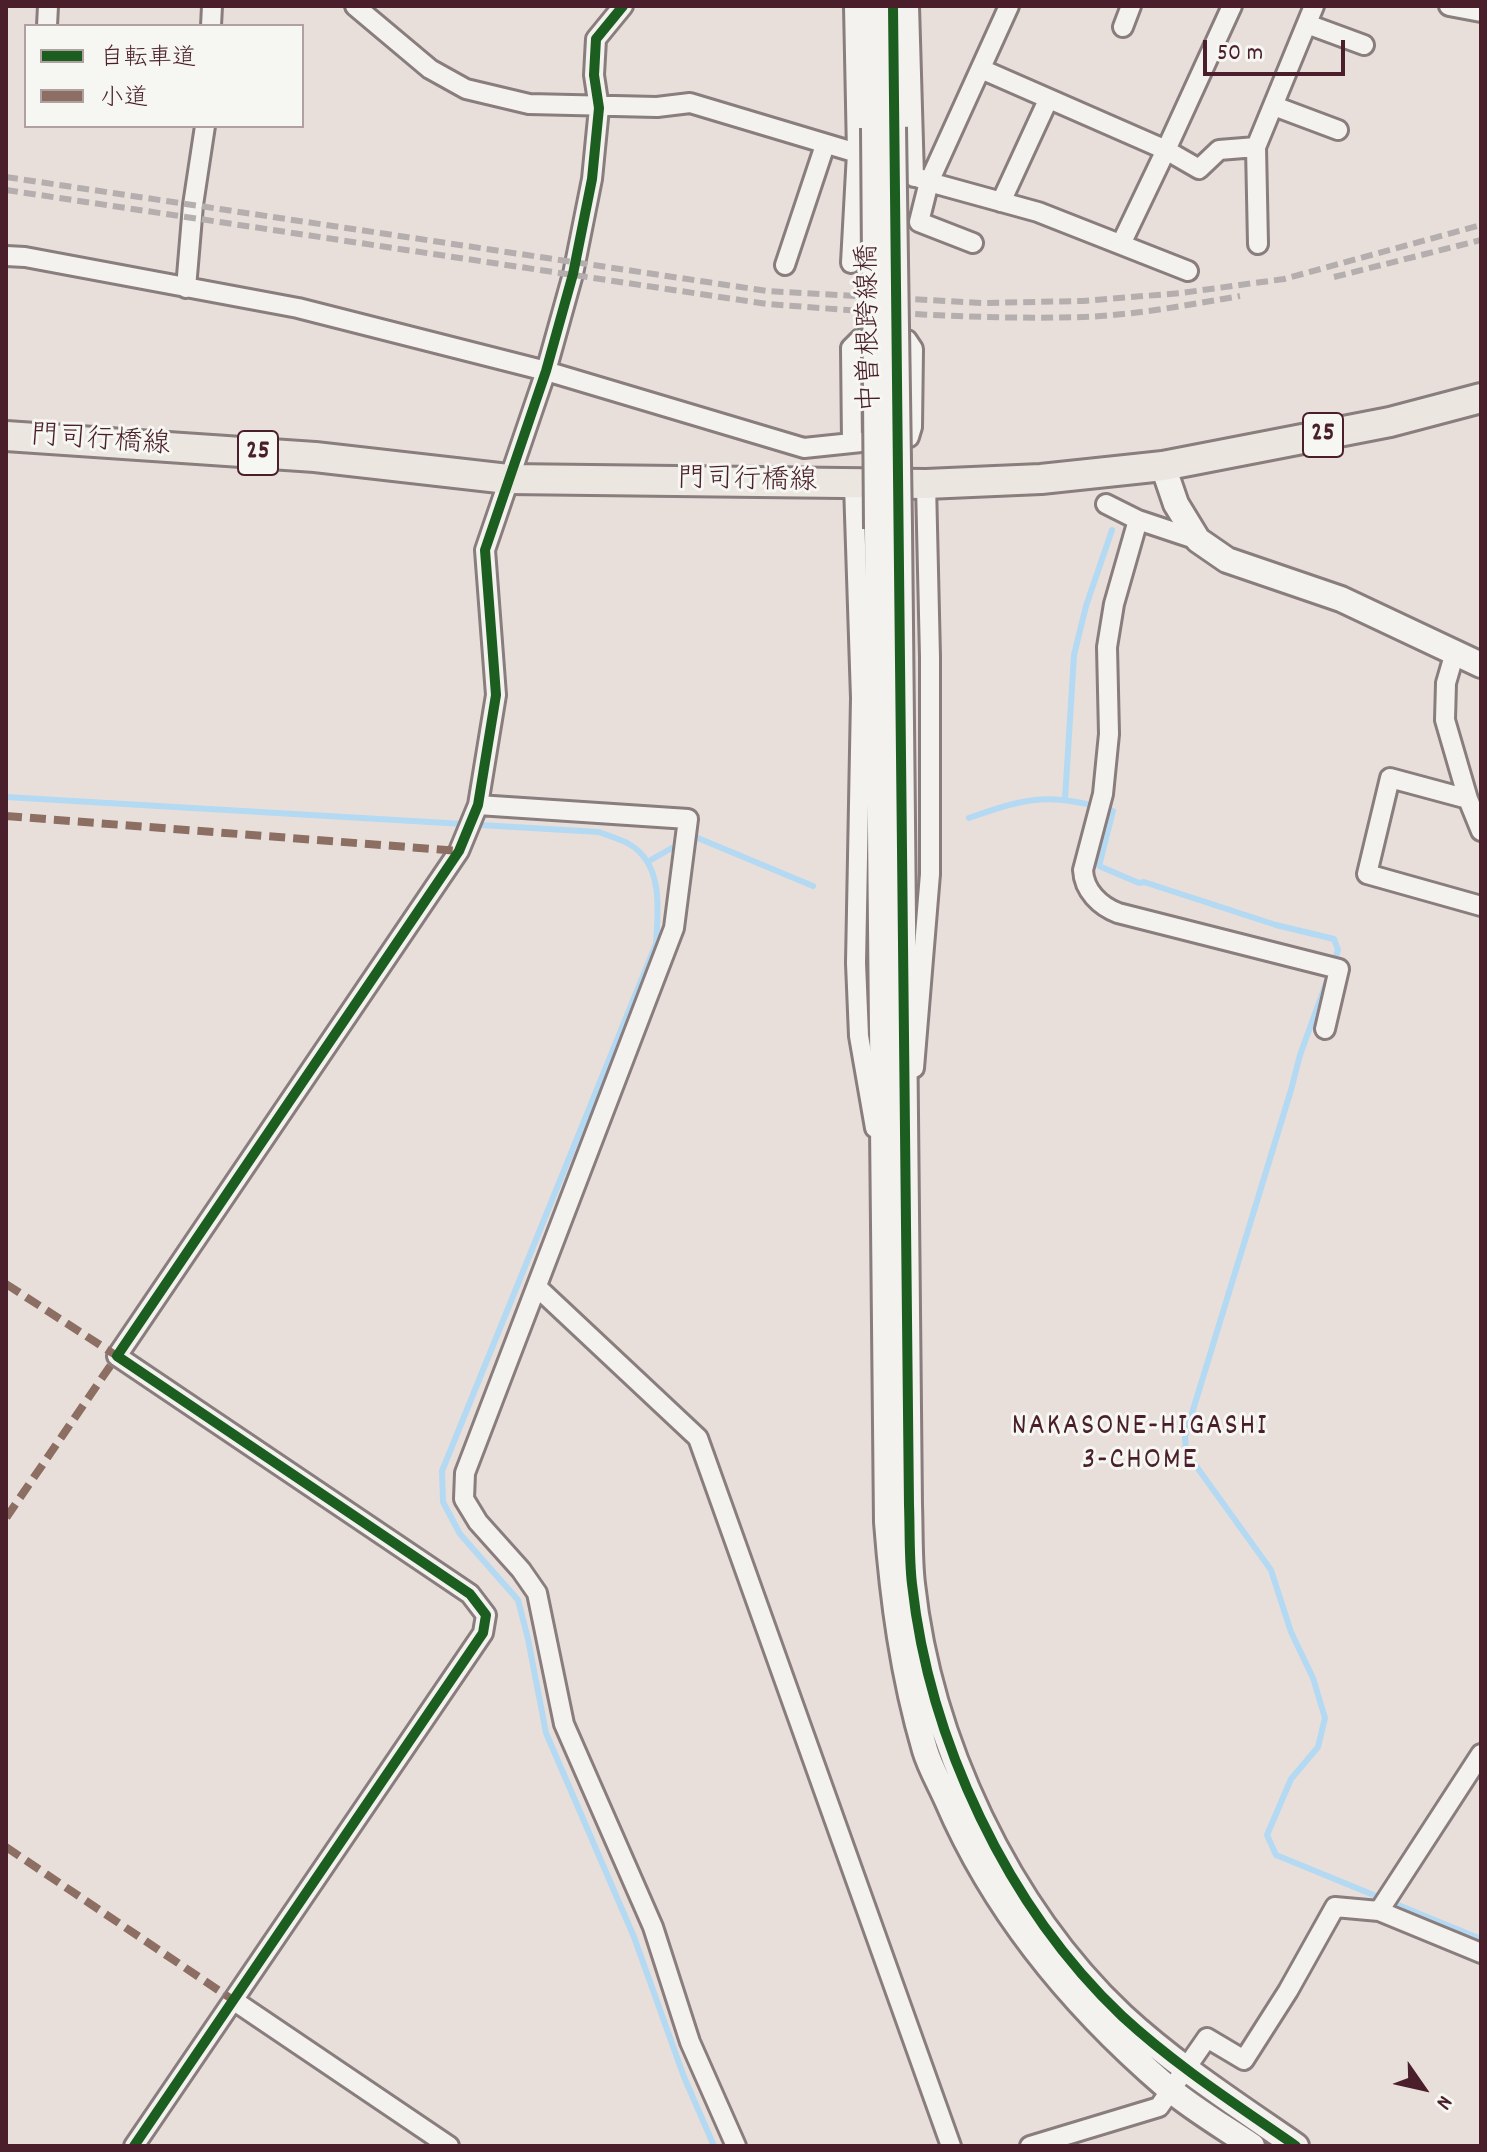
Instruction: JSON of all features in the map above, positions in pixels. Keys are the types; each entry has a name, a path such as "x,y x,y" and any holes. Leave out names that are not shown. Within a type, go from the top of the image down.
{"main road":[{"name":"門司行橋線","path":"6,436 315,457 508,479 926,484 1041,479 1163,466 1390,422 1481,398"}],"street":[{"path":"134,2146 483,1633 486,1615 470,1594 117,1356 459,851 476,808 496,695 485,550 546,371 573,274 592,179 599,108 594,75 596,39 623,6"},
{"path":"851,263 857,153 854,6"},
{"path":"871,6 883,127"},
{"path":"883,127 893,6"},
{"path":"909,6 922,179 919,222 973,243"},
{"path":"922,179 981,69 1009,6"},
{"path":"1123,27 1131,6"},
{"path":"1121,244 1232,6"},
{"path":"1258,244 1256,147 1314,6"},
{"path":"1449,6 1481,12"},
{"path":"363,8 430,69 466,89 529,104 599,108 690,103 857,153 922,179 1038,212 1188,271"},
{"path":"1307,24 1364,45"},
{"path":"981,69 1166,150 1199,169 1219,150 1256,147"},
{"path":"1001,202 1048,100"},
{"path":"1274,106 1338,130"},
{"name":"中曽根跨線橋","path":"883,127 894,1180"},
{"path":"186,288 193,205 205,128"},
{"path":"785,265 825,145"},
{"path":"6,256 298,308 546,371 804,448 909,437 912,427 913,349 907,340 860,339 851,348 852,442"},
{"path":"1163,466 1176,504 1198,540"},
{"path":"926,484 930,874 925,957 894,1180 887,1522 891,1579 905,1672 926,1753 958,1826 1006,1911 1056,1976 1117,2041 1169,2089 1252,2146"},
{"path":"854,485 861,698 856,963 859,1036 894,1180 912,1583 923,1649 939,1714 972,1805 1014,1881 1068,1956 1121,2015 1185,2069 1296,2146"},
{"path":"1106,504 1138,520 1198,540 1227,560 1341,599 1481,665"},
{"path":"1138,520 1114,604 1107,647 1109,734 1103,794 1083,870 1084,879 1101,907 1339,969 1325,1029"},
{"path":"1455,652 1446,683 1445,720 1468,799 1481,831"},
{"path":"1468,799 1390,778 1367,874 1481,906"},
{"path":"476,808 688,819 674,928 465,1473 464,1499 478,1522 537,1593 564,1724 653,1927 690,2042 736,2146"},
{"path":"537,1287 698,1438 951,2146"},
{"path":"1380,1910 1481,1754"},
{"path":"1030,2146 1159,2107 1207,2038 1244,2060 1288,1991 1335,1907 1380,1910 1481,1953"},
{"path":"233,2000 449,2146"}],"waterway":[{"path":"1065,799 1074,655 1086,606 1112,530"},
{"path":"6,797 599,832 629,844 648,863 658,903 656,944 442,1471 443,1502 460,1534 518,1600 546,1733 634,1937 684,2077 714,2146"},
{"path":"969,818 1008,805 1056,799 1113,811 1099,866 1139,883 1144,882 1276,925 1334,939 1338,950 1334,963"},
{"path":"649,861 693,836 813,886"},
{"path":"1328,978 1300,1055 1185,1436 1186,1452 1271,1570 1291,1632 1313,1678 1325,1718 1318,1747 1291,1779 1267,1835 1276,1855 1481,1939"}],"railway":[{"path":"6,177 767,291 982,303 1083,301 1181,293 1284,279 1481,225"},
{"path":"6,190 767,304 1044,318 1142,312 1240,296"},
{"path":"1334,277 1481,240"}],"marked path":[{"path":"6,816 459,851"},
{"path":"6,1284 117,1356 6,1518"},
{"path":"6,1847 233,2000"}],"cycle path":[{"path":"134,2146 483,1633 486,1615 470,1594 117,1356 459,851 478,805 496,695 485,550 546,371 573,274 592,179 599,108 594,75 596,39 623,6"},
{"path":"893,6 909,1505 911,1574 921,1643 936,1702 980,1818 1043,1924 1081,1973 1142,2034 1296,2146"}],"district":[{"name":"NAKASONE-HIGASHI 3-CHOME","path":"1140,1446"}]}
